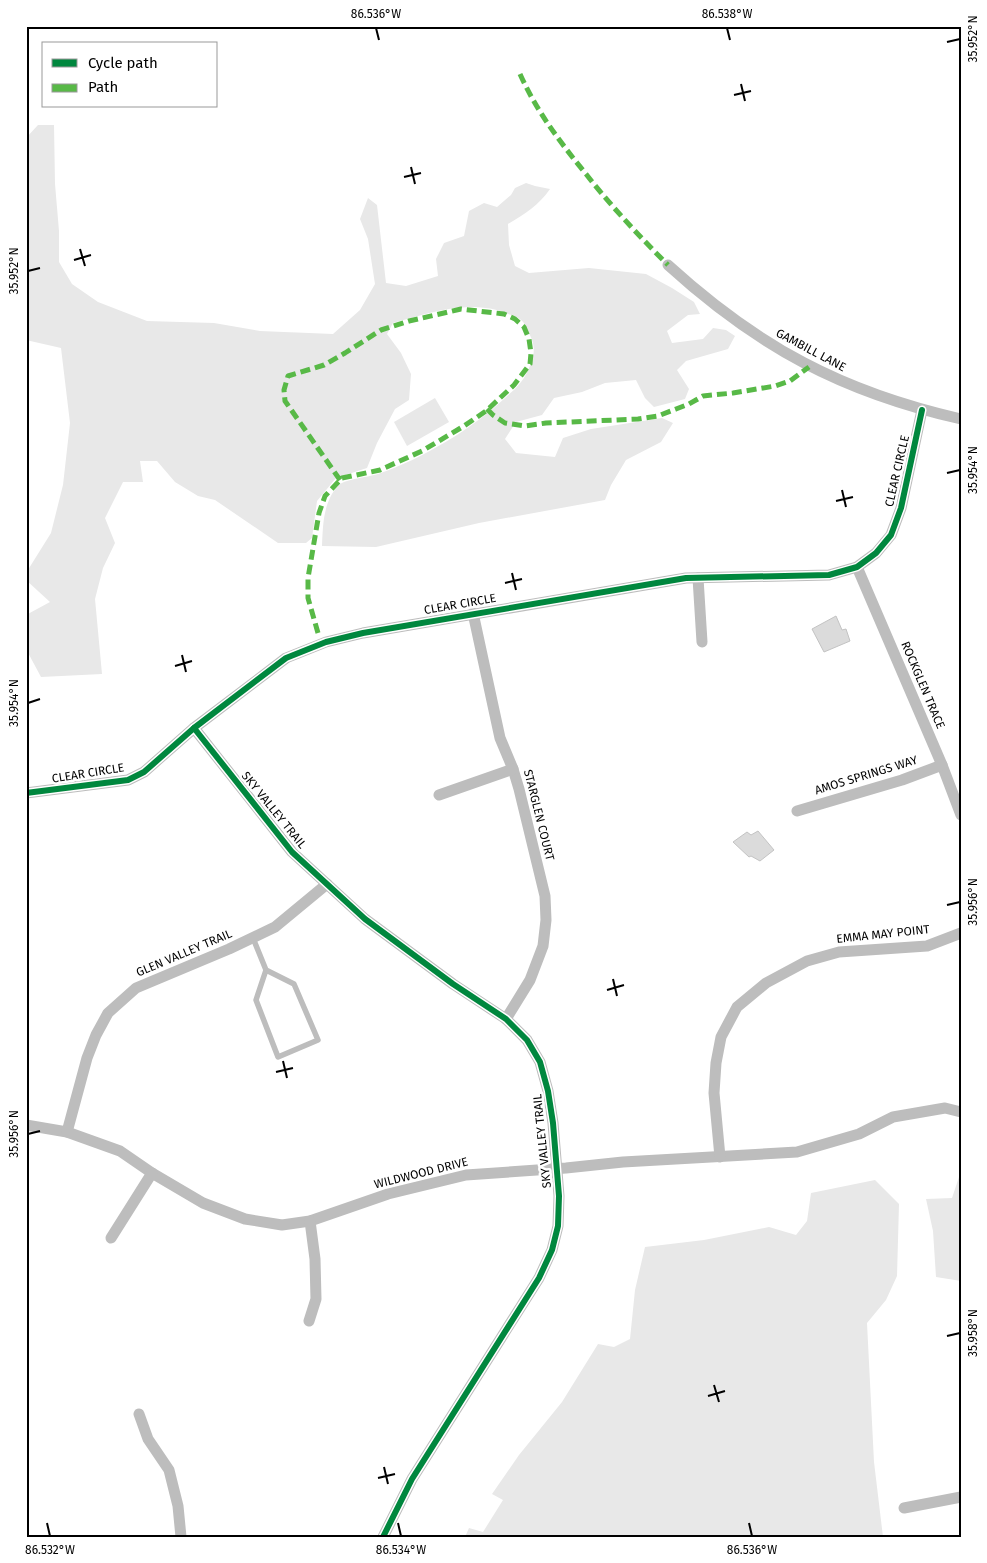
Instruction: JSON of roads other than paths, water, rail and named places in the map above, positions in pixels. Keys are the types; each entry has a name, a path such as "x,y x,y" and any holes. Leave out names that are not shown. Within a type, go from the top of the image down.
{"street":[{"name":"GAMBILL LANE","path":"668,265 699,293 739,324 770,345 817,371 852,387 922,410 961,419"},
{"name":"CLEAR CIRCLE","path":"26,793 128,780 144,772 194,728 286,658 326,642 358,634 686,578 829,575 857,567 876,553 893,528 901,508 922,410"},
{"name":"ROCKGLEN TRACE","path":"857,567 942,765 961,816"},
{"path":"698,578 702,642"},
{"name":"STARGLEN COURT","path":"473,614 500,738 513,769 545,896 546,920 543,946 530,980 506,1019"},
{"name":"SKY VALLEY TRAIL","path":"194,728 292,852 365,919 453,984 506,1019 527,1040 540,1062 548,1091 559,1196 558,1226 552,1250 539,1278 412,1479 383,1537"},
{"name":"AMOS SPRINGS WAY","path":"798,811 902,780 942,765"},
{"path":"438,795 513,769"},
{"name":"GLEN VALLEY TRAIL","path":"67,1132 87,1058 96,1035 108,1013 136,988 275,927 327,884"},
{"name":"EMMA MAY POINT","path":"720,1157 714,1093 716,1063 721,1038 737,1007 768,982 807,961 839,952 927,946 961,933"},
{"name":"WILDWOOD DRIVE","path":"26,1125 67,1132 120,1151 152,1173 203,1203 245,1219 282,1225 310,1221 388,1194 466,1175 557,1169 623,1162 797,1152 859,1134 893,1117 945,1108 961,1112"},
{"path":"111,1238 152,1173"},
{"path":"309,1321 316,1299 315,1258 310,1221"},
{"path":"139,1414 148,1439 169,1470 178,1506 181,1537"},
{"path":"904,1508 961,1497"}],"lane":[{"path":"253,938 266,970 256,1000 278,1057 318,1040 294,984 266,970"}]}
